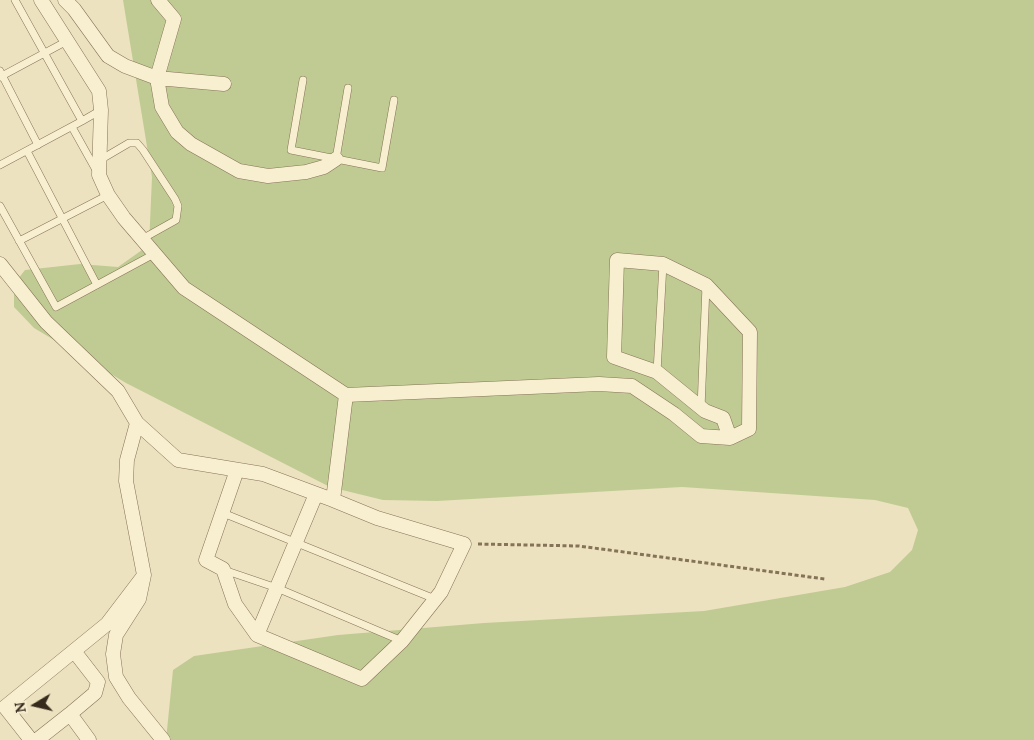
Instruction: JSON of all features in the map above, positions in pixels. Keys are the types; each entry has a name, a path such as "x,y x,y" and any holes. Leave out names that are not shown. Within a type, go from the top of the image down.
{"street":[{"path":"41,0 98,91 101,110 99,175 108,194 124,218 184,288 346,395 599,384 632,386 674,414 701,436 730,438 748,429 750,332 706,285 663,264 617,260 614,357 657,372 701,408 723,418 730,438"},
{"path":"65,0 74,9 108,56 125,66 157,78 224,84"},
{"path":"158,0 174,19 157,78 162,107 177,132 191,144 239,171 268,176 306,172 324,167 336,159"},
{"path":"0,264 46,322 118,391 137,423 178,460 263,474 377,518 464,544 441,592 402,641 362,679 257,635 235,604 223,569 206,560 237,470"},
{"path":"333,500 346,395"},
{"path":"137,423 127,460 126,480 144,575 139,599 116,635 112,654 116,677 129,698 163,740"},
{"path":"257,635 316,494"},
{"path":"31,740 6,707 107,624 144,575"},
{"path":"37,740 95,693 98,682 74,651"},
{"path":"70,714 89,740"}],"lane":[{"path":"15,0 82,121"},
{"path":"38,145 1,74 67,41"},
{"path":"303,80 291,150 382,168 394,100"},
{"path":"336,159 348,88"},
{"path":"0,165 101,110"},
{"path":"72,127 99,175"},
{"path":"99,160 129,143 136,143 143,150 175,199 178,206 176,220 142,239"},
{"path":"27,151 97,285"},
{"path":"19,240 108,194"},
{"path":"0,206 56,307 154,254"},
{"path":"657,372 663,264"},
{"path":"701,408 706,285"},
{"path":"223,513 435,599"},
{"path":"223,569 277,588 402,641"}],"path":[{"path":"464,544 579,546 825,579"}],"green space":[{"path":"123,0 1034,0 1034,740 166,740 173,670 194,656 338,635 484,623 704,611 845,587 890,572 912,550 918,530 908,508 875,500 682,487 437,501 383,500 330,487 126,383 34,328 14,307 14,284 25,270 80,264 118,267 149,245 152,177"}]}
